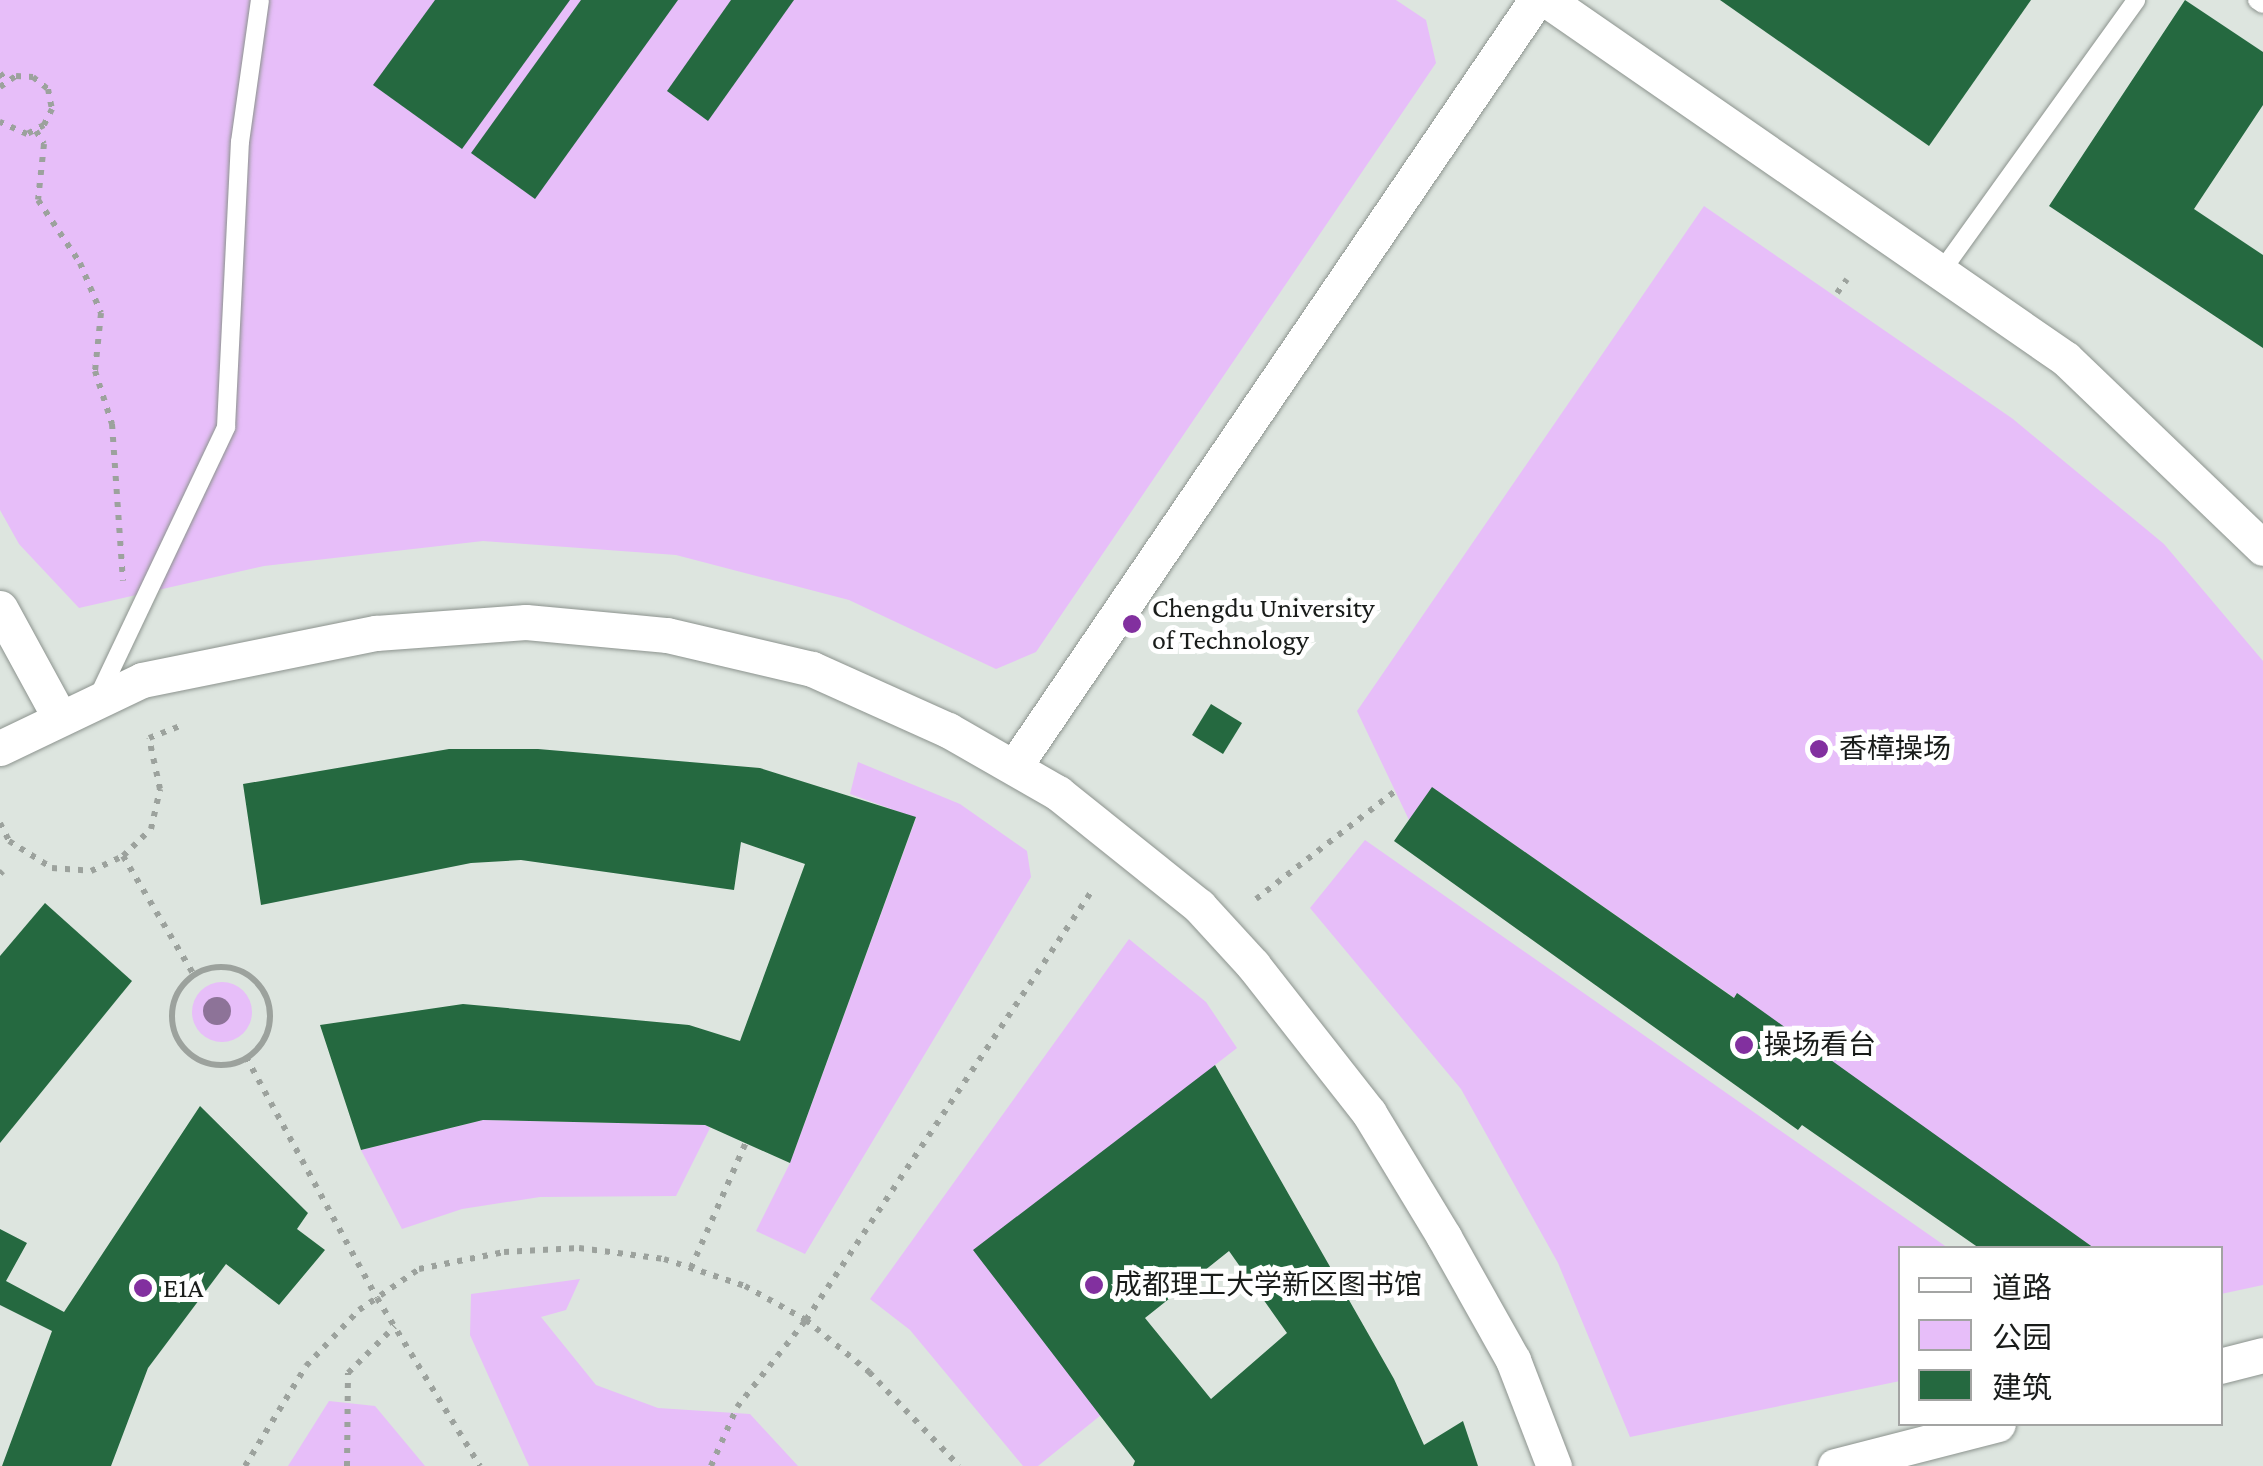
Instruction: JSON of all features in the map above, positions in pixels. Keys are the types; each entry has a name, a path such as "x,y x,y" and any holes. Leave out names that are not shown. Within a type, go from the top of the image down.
{"street":[{"path":"1014,767 1536,0"},
{"path":"1547,0 1943,268 2066,359 2263,548"},
{"path":"0,608 59,716"},
{"path":"0,748 97,698 254,654 376,633 526,622 666,635 812,668 1014,767 1058,793 1198,906 1369,1113 1513,1360 1554,1466"},
{"path":"2223,1365 2263,1355"},
{"path":"1835,1466 1990,1426"}],"lane":[{"path":"97,698 226,427 240,142 260,0"},
{"path":"1943,268 2136,0"}],"path":[{"path":"0,73 3,84 33,77 48,89 52,109 36,131 18,134 0,122"},
{"path":"36,131 44,144 38,200 80,263 101,313 95,371 112,424 122,516 124,642"},
{"path":"1837,293 1847,279"},
{"path":"0,823 9,841 52,868 90,872 124,856 151,829 160,789 149,738 181,726"},
{"path":"1256,900 1394,790"},
{"path":"124,856 194,975"},
{"path":"711,1466 737,1407 806,1320 1094,889"},
{"path":"225,967 241,971 265,994 269,1026 246,1057 210,1064 183,1048 172,1018 181,986 194,975 225,967"},
{"path":"246,1057 378,1298 480,1466"},
{"path":"691,1268 746,1142"},
{"path":"245,1466 306,1366 378,1298 419,1269 504,1252 580,1248 691,1268 745,1286 806,1320 869,1372 959,1466"},
{"path":"348,1466 348,1373 395,1326"}],"green space":[{"path":"0,0 1396,0 1426,20 1436,63 1036,652 996,669 849,600 676,555 483,541 264,566 79,608 19,544 0,510"},
{"name":"香樟操场","path":"1704,206 2013,419 2164,544 2263,661 2263,1285 2223,1294 2223,1246 2091,1246 1433,788 1409,820 1357,711"},
{"path":"858,762 960,804 1027,851 1031,877 805,1254 756,1231 790,1163 916,818 850,794"},
{"path":"1365,840 1945,1246 1898,1246 1898,1381 1630,1437 1558,1263 1461,1089 1310,908"},
{"path":"1129,939 1206,1002 1237,1048 1215,1065 1101,1415 1038,1466 1023,1466 910,1330 870,1299"},
{"path":"222,982 243,991 252,1012 243,1033 222,1042 201,1033 192,1012 201,991"},
{"path":"483,1120 710,1128 676,1196 540,1197 462,1209 402,1229 361,1150"},
{"path":"580,1279 566,1310 541,1317 596,1385 658,1408 750,1414 798,1466 529,1466 470,1335 471,1294"},
{"path":"329,1401 375,1406 425,1466 288,1466"}],"building":[{"path":"435,0 570,0 462,149 373,85"},
{"path":"581,0 678,0 535,199 471,153"},
{"path":"731,0 794,0 708,121 667,91"},
{"path":"1720,0 2031,0 1929,146"},
{"path":"2185,0 2263,52 2263,105 2194,209 2263,255 2263,348 2049,206"},
{"path":"1211,704 1242,723 1223,754 1192,735"},
{"path":"449,749 538,749 760,768 916,817 790,1163 705,1125 483,1120 361,1150 320,1025 463,1004 689,1025 740,1041 805,864 741,842 734,890 521,860 471,863 261,905 243,784"},
{"name":"操场看台","path":"1432,787 1734,998 1737,993 2091,1246 1976,1246 1802,1125 1798,1130 1394,841"},
{"path":"45,903 132,981 0,1143 0,956"},
{"name":"成都理工大学新区图书馆","path":"1215,1065 1394,1379 1424,1445 1463,1421 1478,1466 1133,1466 1135,1461 973,1250","holes":["1229,1251 1287,1333 1211,1399 1145,1318"]},
{"name":"E1A","path":"200,1106 308,1213 297,1229 325,1250 279,1305 226,1264 148,1368 111,1466 2,1466 52,1331 0,1305 0,1229 27,1243 6,1281 64,1312"}],"place":[{"name":"Chengdu University of Technology","path":"1132,624"},
{"name":"香樟操场","path":"1819,749"},
{"name":"操场看台","path":"1744,1045"},
{"name":"成都理工大学新区图书馆","path":"1094,1285"},
{"name":"E1A","path":"143,1288"}]}
